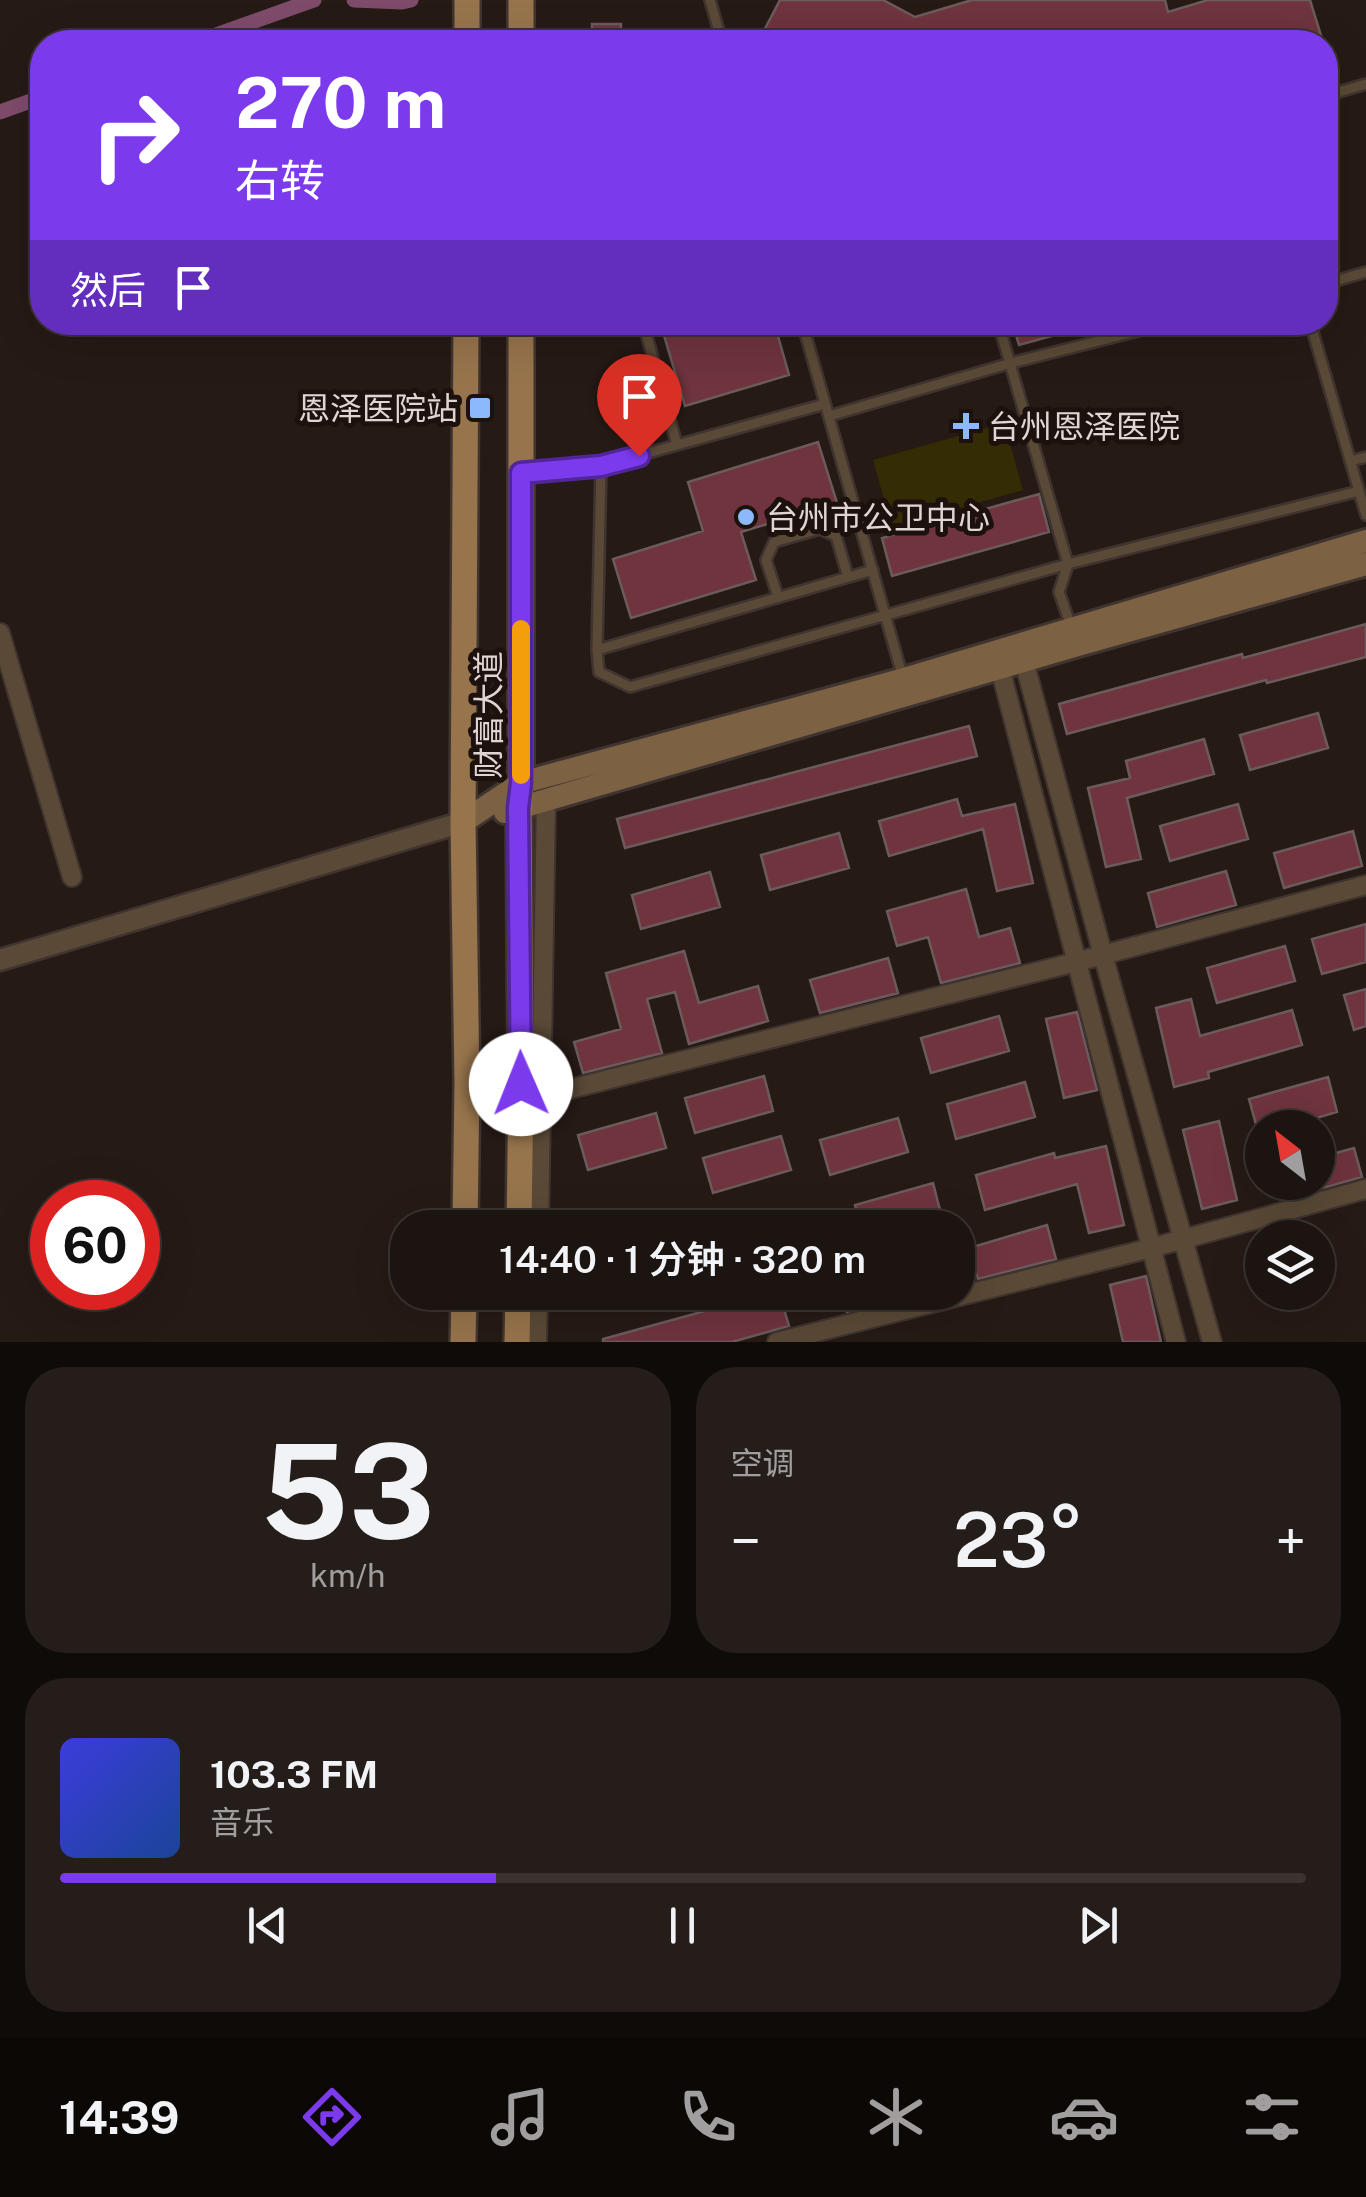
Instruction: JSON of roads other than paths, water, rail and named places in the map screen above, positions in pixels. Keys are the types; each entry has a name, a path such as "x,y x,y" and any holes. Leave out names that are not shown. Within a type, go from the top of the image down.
{"main road":[{"name":"财富大道","path":"465,1210 466,335"},
{"name":"财富大道","path":"519,1210 521,335"},
{"path":"463,822 520,796 1075,637 1366,540"},
{"path":"520,796 546,800 906,687 1024,661 1075,637 1366,564"},
{"path":"463,1342 464,1310"},
{"path":"517,1342 518,1310"}],"street":[{"path":"0,633 72,877"},
{"path":"1024,661 1212,1342"},
{"path":"1000,668 1176,1342"},
{"path":"539,1210 546,800"},
{"path":"0,960 463,822"},
{"path":"542,1096 1366,885"},
{"path":"777,1342 1366,1190"},
{"path":"537,1342 538,1310"}],"lane":[{"path":"710,0 719,30"},
{"path":"1338,92 1366,84"},
{"path":"1338,280 1366,272"},
{"path":"647,335 677,444"},
{"path":"806,335 906,687"},
{"path":"1002,335 1068,564 1059,592 1075,637"},
{"path":"829,416 1011,362 1121,335"},
{"path":"1314,335 1366,515"},
{"path":"521,473 601,466 825,404"},
{"path":"1350,461 1366,456"},
{"path":"601,466 599,672 630,687 1068,564 1359,491"},
{"path":"778,597 766,560 774,542 820,529 836,536 848,577"},
{"path":"597,650 873,570"}],"waterway":[{"path":"230,30 314,0"},
{"path":"354,0 411,0"},
{"path":"0,112 30,101"}],"place":[{"name":"恩泽医院站","path":"480,408"},
{"name":"台州恩泽医院","path":"966,426"},
{"name":"台州市公卫中心","path":"746,517"}]}
